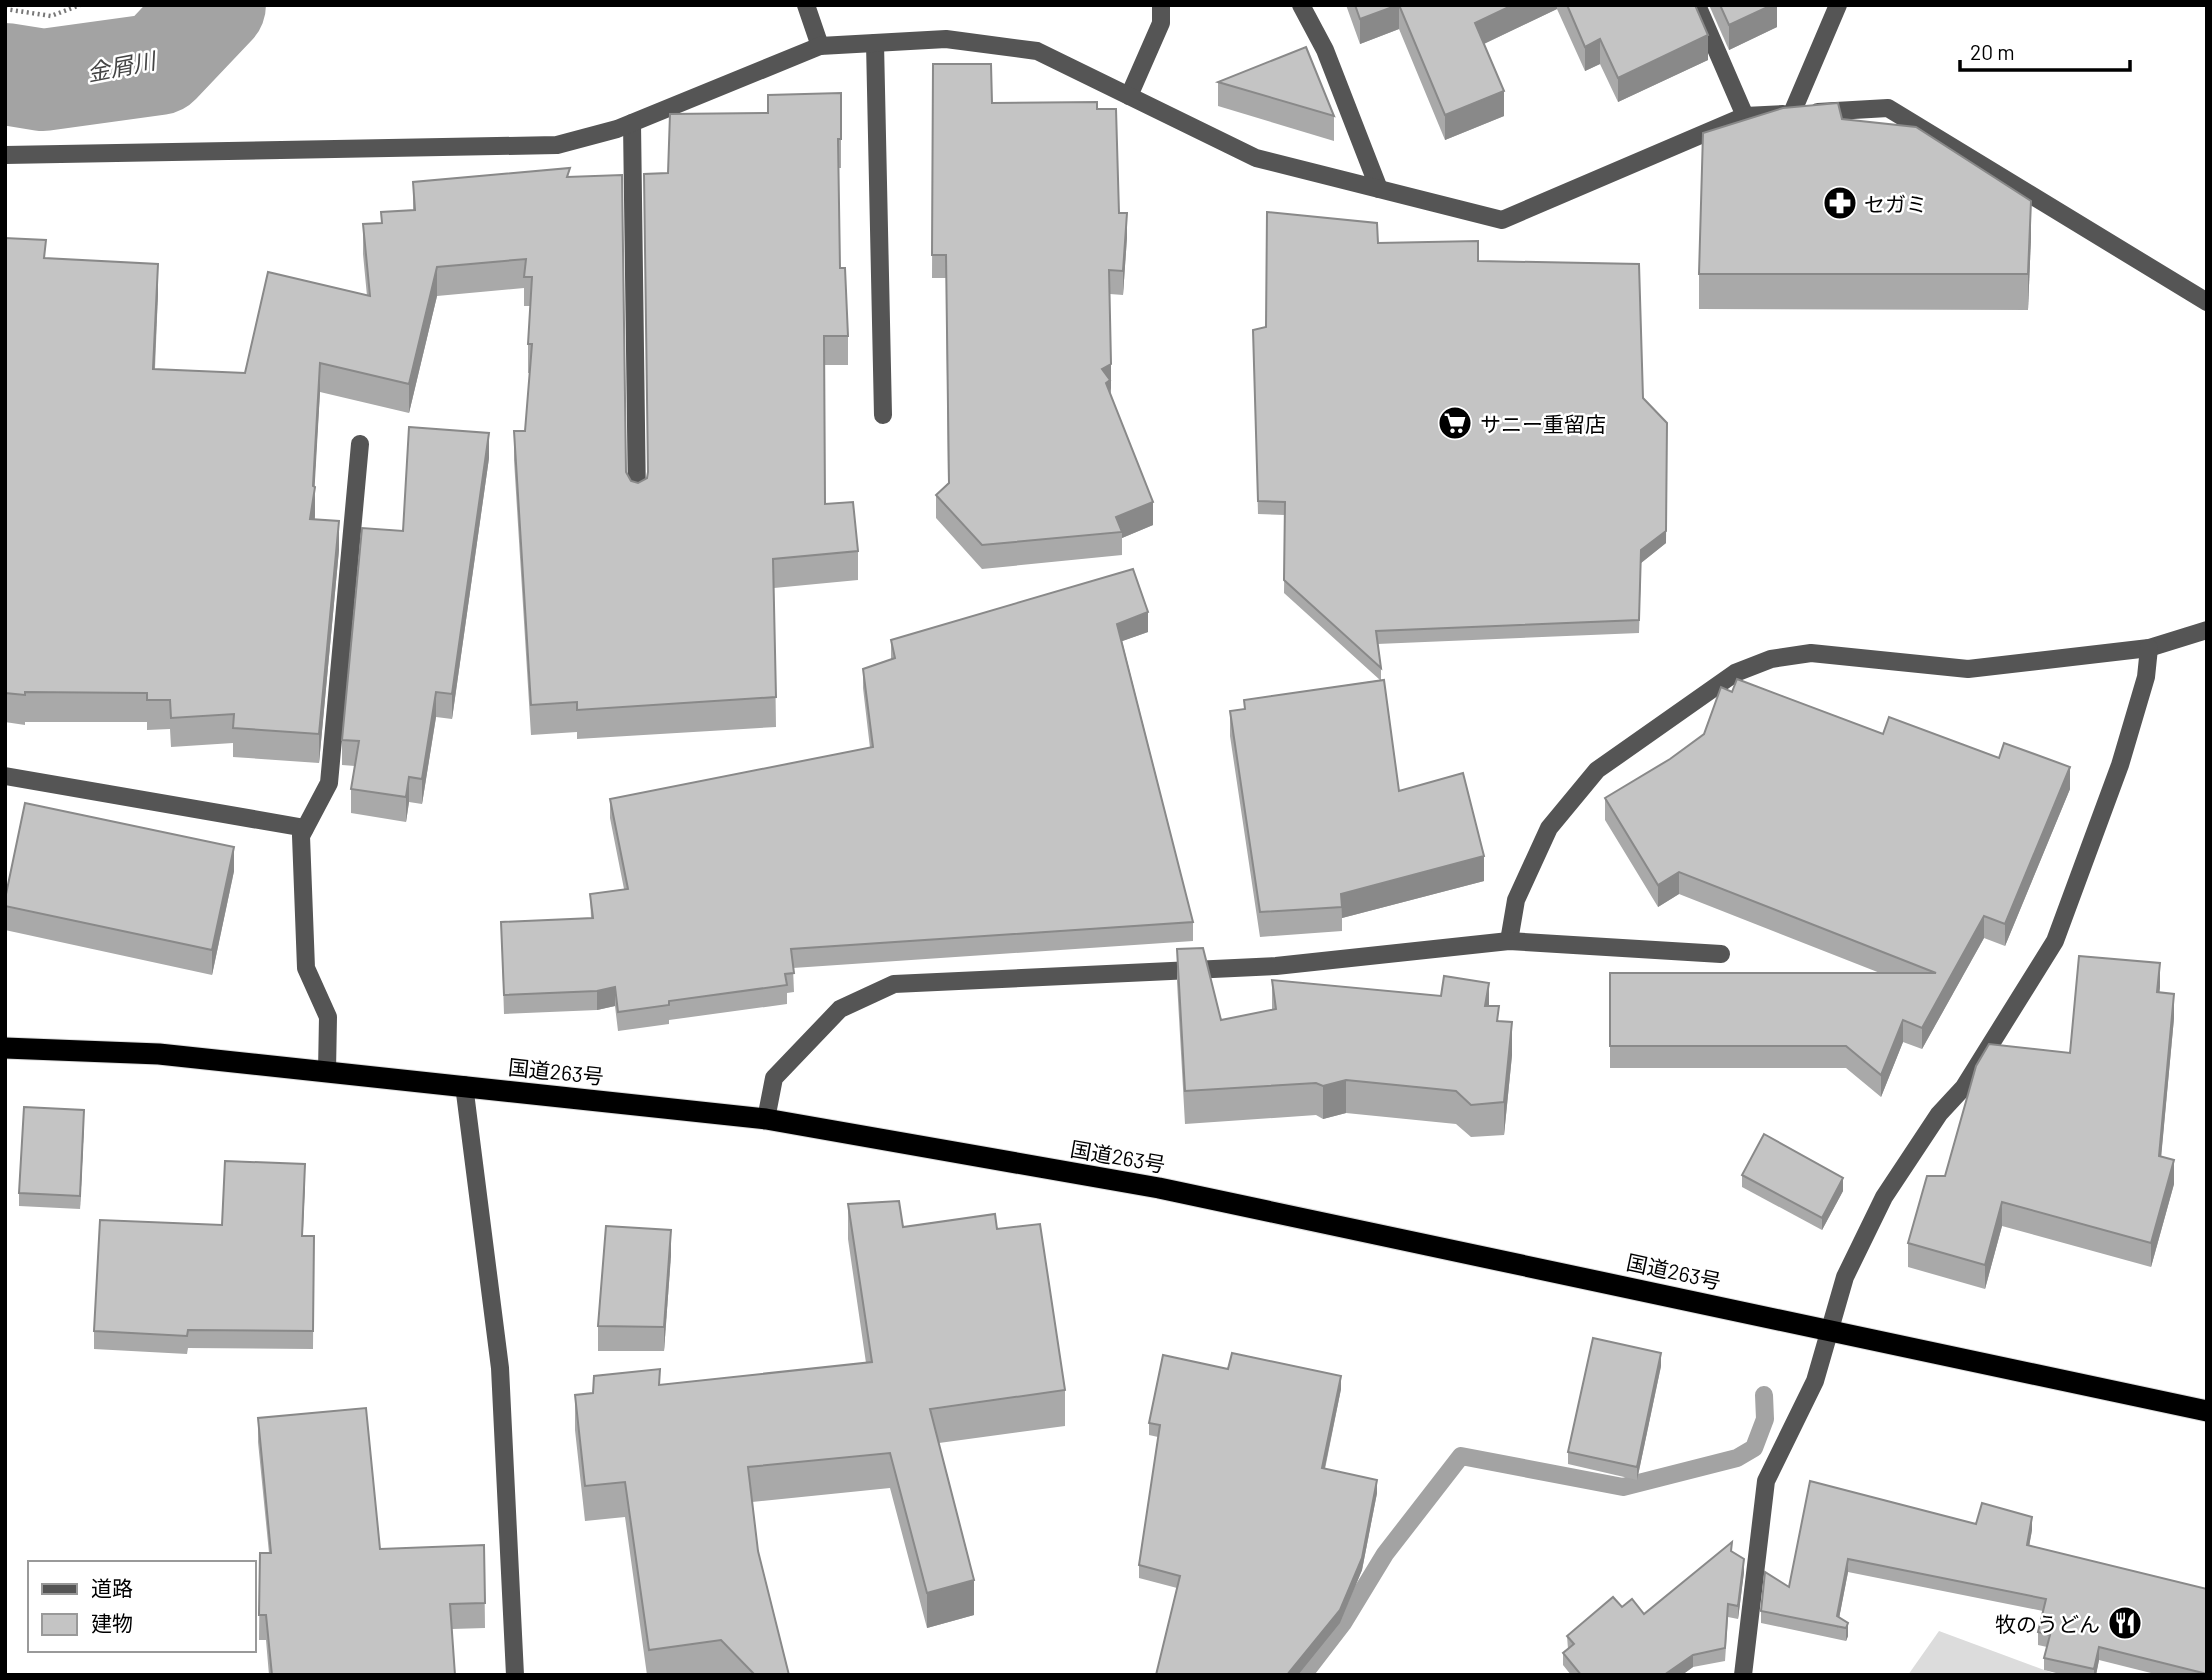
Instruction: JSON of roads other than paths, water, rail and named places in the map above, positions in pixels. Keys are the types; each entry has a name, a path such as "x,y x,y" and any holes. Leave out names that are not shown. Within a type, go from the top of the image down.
{"highway":[{"name":"国道263号","path":"5,1048 159,1054 766,1119 1159,1188 2207,1411"}],"street":[{"path":"806,5 820,46"},
{"path":"1129,96 1161,23 1161,5"},
{"path":"1301,5 1325,50 1379,189"},
{"path":"1697,5 1745,116"},
{"path":"1792,113 1838,5"},
{"path":"5,155 557,145 632,123 820,46 946,39 1037,51 1256,158 1502,220 1745,116 1888,108 2207,302"},
{"path":"875,43 883,415"},
{"path":"632,123 637,501"},
{"path":"327,1071 328,1017 306,968 301,836 329,783 360,444"},
{"path":"1509,941 1516,900 1549,828 1588,780 1597,770 1670,716 1735,673 1771,659 1811,653 1968,669 2149,648 2207,630"},
{"path":"1743,1675 1766,1481 1815,1381 1844,1277 1884,1198 1939,1114 1964,1087 2055,941 2120,765 2146,677 2149,648"},
{"path":"5,776 305,828"},
{"path":"766,1119 774,1078 840,1009 894,984 1276,966 1509,941 1721,954"},
{"path":"464,1085 500,1368 514,1675"}],"waterway":[{"name":"金屑川","path":"5,74 43,80 159,64 215,5"},
{"path":"1303,1675 1343,1623 1385,1554 1461,1456 1623,1487 1737,1458 1754,1448 1765,1419 1764,1395"}],"place":[{"name":"セガミ","path":"1840,203"},
{"name":"サニー重留店","path":"1455,423"},
{"name":"牧のうどん","path":"2125,1623"}]}
